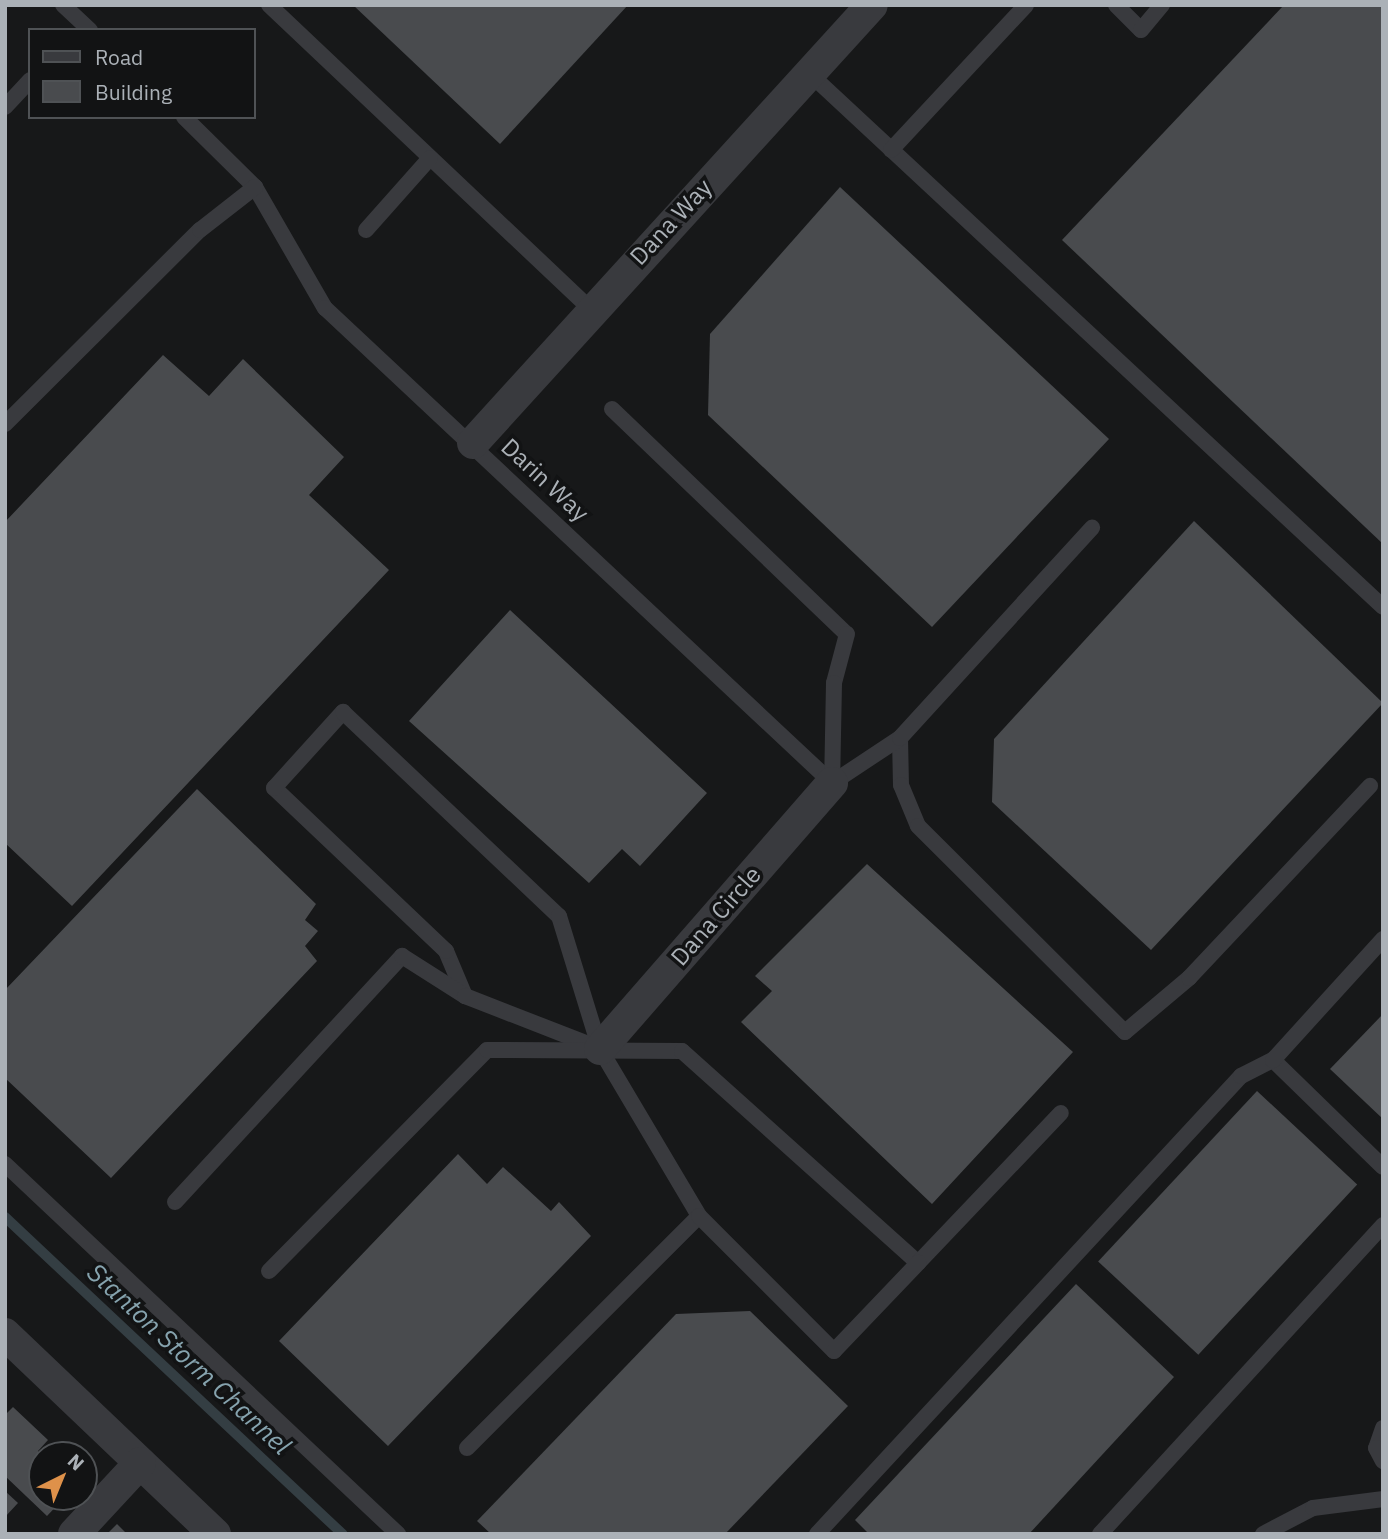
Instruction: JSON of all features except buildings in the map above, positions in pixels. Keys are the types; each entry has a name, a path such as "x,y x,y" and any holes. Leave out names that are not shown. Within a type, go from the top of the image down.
{"street":[{"name":"Dana Way","path":"473,443 590,309 872,5"},
{"name":"Dana Circle","path":"600,1049 832,783"},
{"path":"5,1334 215,1534"},
{"path":"74,1534 140,1463"}],"lane":[{"path":"63,5 83,27"},
{"path":"268,5 590,309"},
{"path":"891,150 1026,5"},
{"path":"1116,5 1140,30 1162,5"},
{"path":"809,73 1383,607"},
{"path":"5,107 28,82"},
{"name":"Darin Way","path":"186,119 255,187 325,307 473,443 832,783"},
{"path":"366,230 430,158"},
{"path":"5,424 200,230 255,187"},
{"path":"612,409 847,634 834,683 832,783"},
{"path":"832,783 900,738 1092,528"},
{"path":"465,996 446,951 274,788 343,712 559,916 600,1049 699,1216 834,1351 1060,1114"},
{"path":"900,738 901,785 918,826 1125,1032 1189,978 1370,786"},
{"path":"824,1531 1241,1076 1273,1060 1383,939"},
{"path":"175,1202 401,956 465,996 600,1049"},
{"path":"269,1271 487,1050 682,1051 918,1263"},
{"path":"1273,1060 1383,1167"},
{"path":"5,1164 398,1534"},
{"path":"467,1448 699,1216"},
{"path":"1100,1534 1383,1225"},
{"path":"1383,1428 1376,1448 1383,1461"},
{"path":"1263,1534 1313,1508 1383,1499"}],"waterway":[{"name":"Stanton Storm Channel","path":"5,1217 342,1534"}]}
